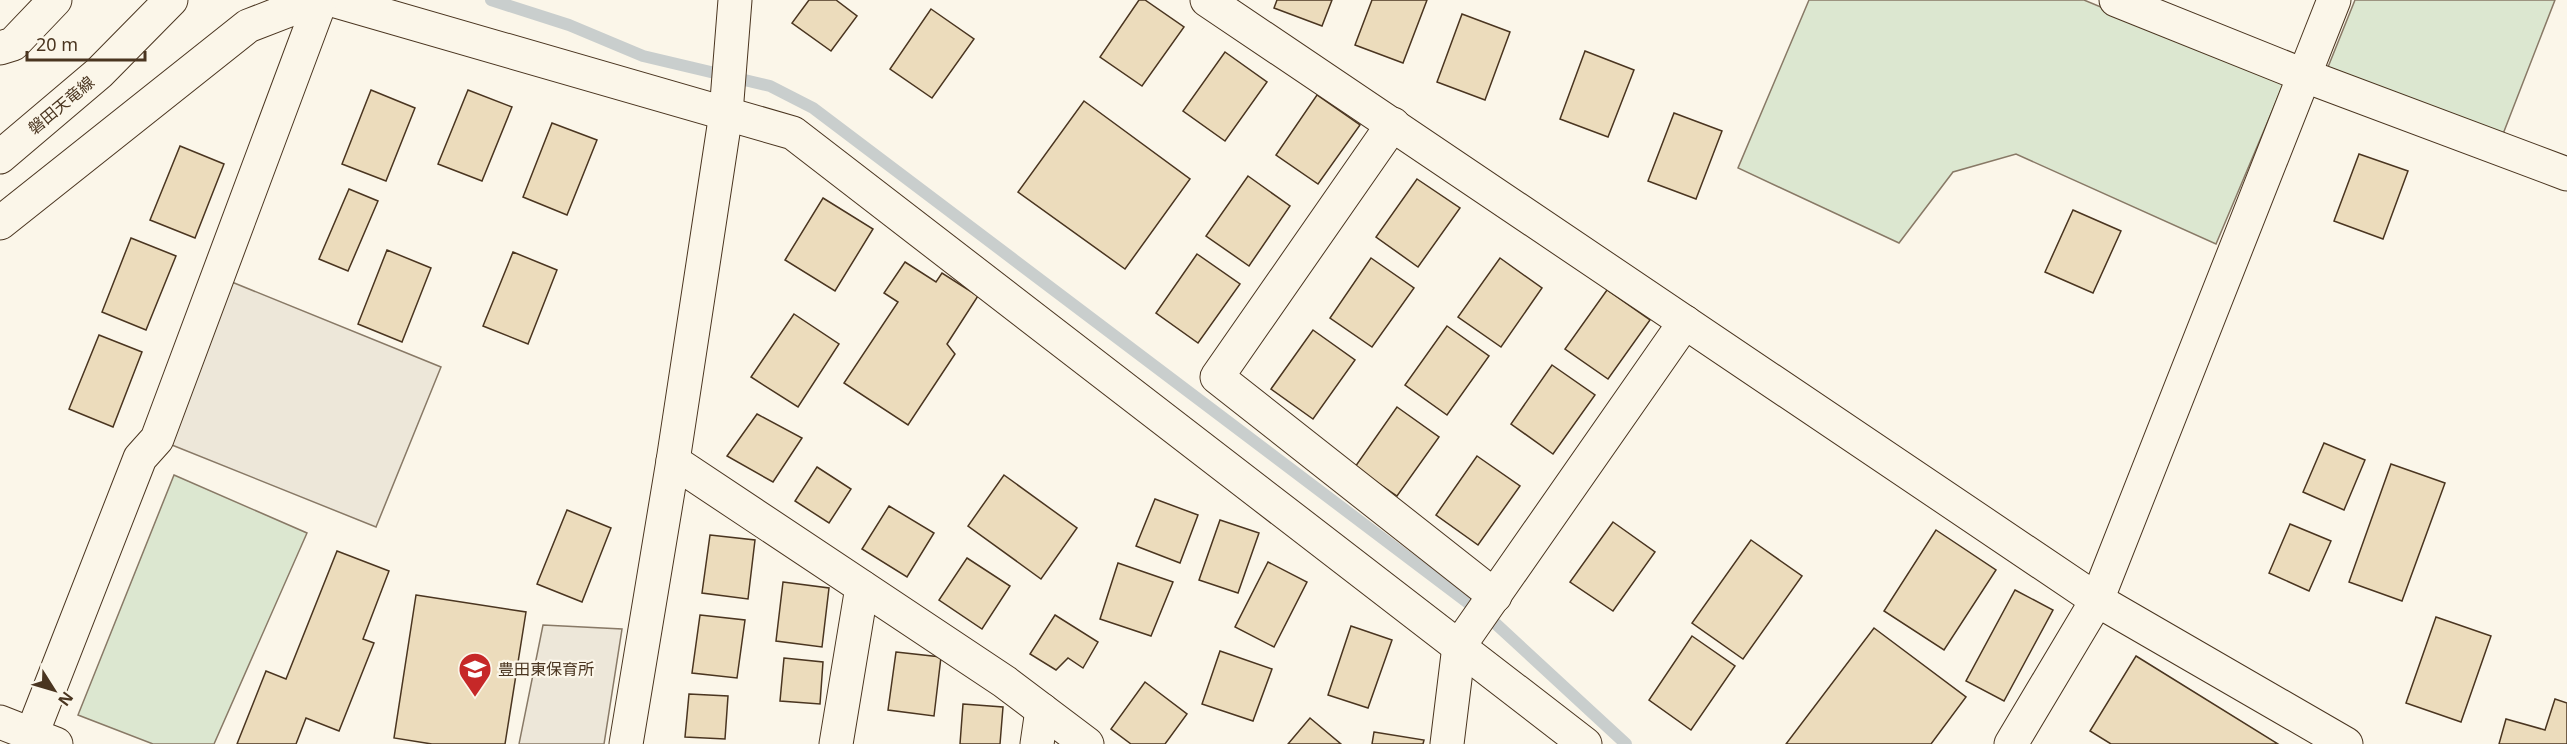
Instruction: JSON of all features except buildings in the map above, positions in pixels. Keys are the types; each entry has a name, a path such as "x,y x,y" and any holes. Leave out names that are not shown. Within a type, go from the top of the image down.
{"street":[{"path":"0,48 13,44 55,0"},
{"name":"磐田天竜線","path":"0,157 99,73 171,0"},
{"path":"0,223 248,26 315,0"},
{"path":"0,722 39,741 140,458 157,439 321,0"},
{"path":"332,0 793,133 1585,744"},
{"path":"1208,0 2097,600 2346,744"},
{"path":"2116,0 2303,75 2567,174"},
{"path":"2011,744 2097,600 2334,0"},
{"path":"626,744 674,462 726,113 735,15"},
{"path":"1393,124 1217,376 1494,596"},
{"path":"1447,744 1459,646 1685,322"},
{"path":"674,462 1005,682 1087,744"},
{"path":"836,744 862,586"},
{"path":"1037,744 1042,710"}],"green space":[{"path":"1809,0 2084,0 2284,83 2216,244 2016,154 1953,172 1899,243 1738,168"},
{"path":"2355,0 2555,0 2503,134 2328,67"},
{"path":"174,475 307,533 214,744 153,744 78,715"}],"shaded area":[{"path":"222,278 441,367 376,527 157,439"},
{"path":"543,625 622,629 604,744 519,744"}],"waterway":[{"path":"491,0 569,25 643,56 770,86 813,108 1496,624 1626,744"}],"place":[{"name":"豊田東保育所","path":"475,698"}]}
